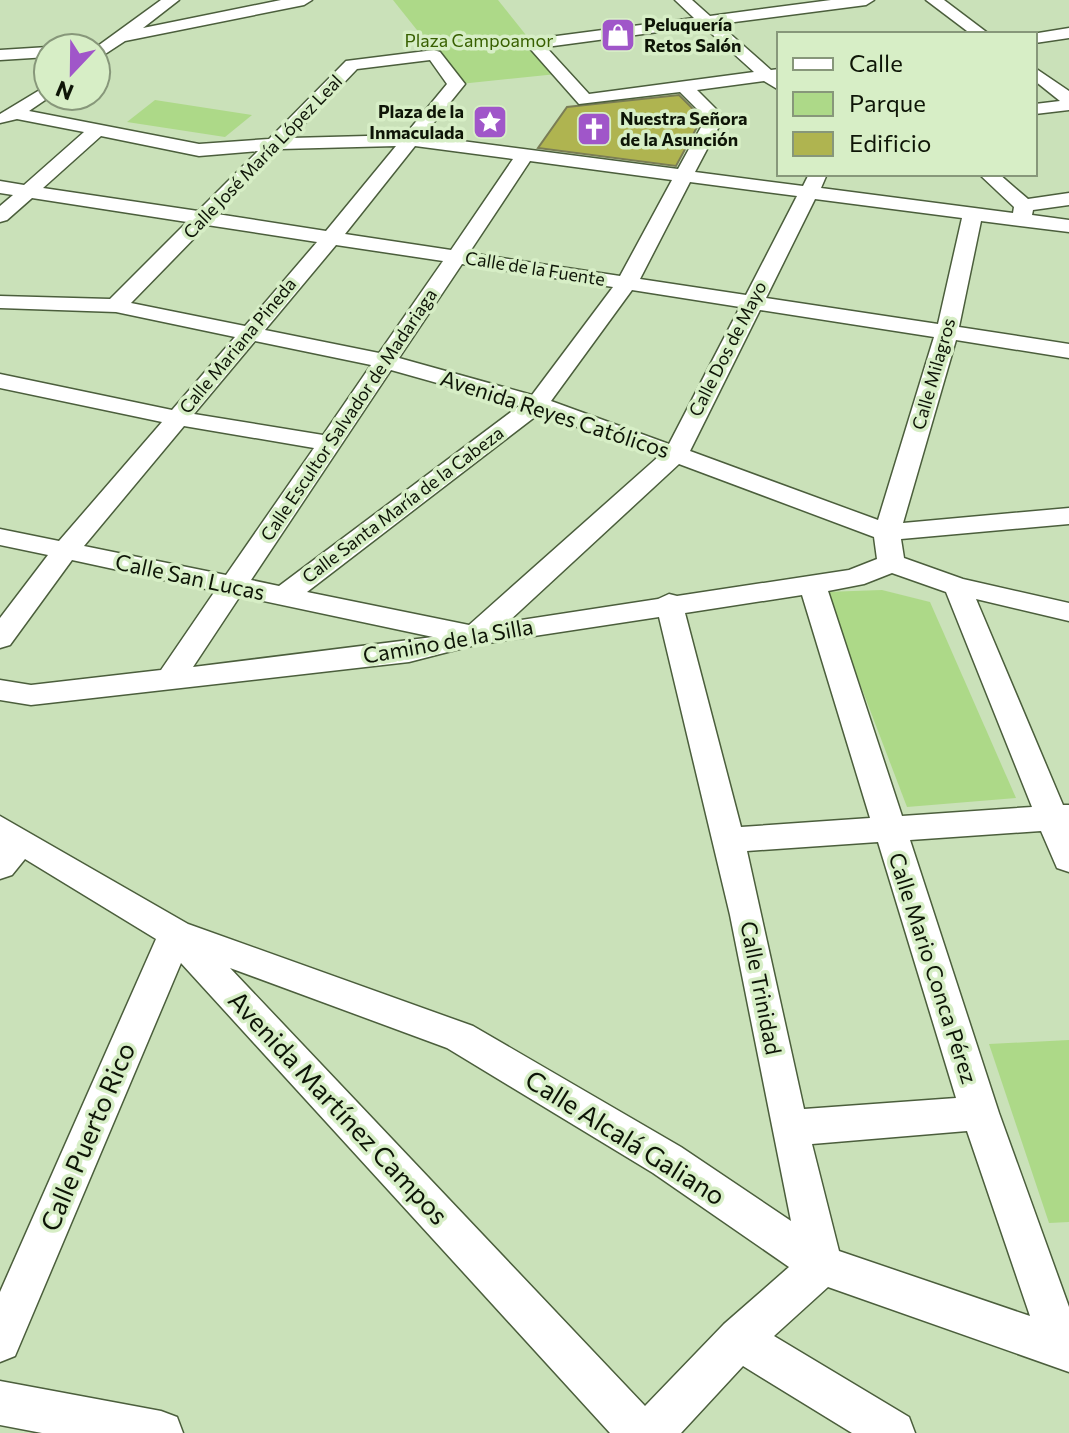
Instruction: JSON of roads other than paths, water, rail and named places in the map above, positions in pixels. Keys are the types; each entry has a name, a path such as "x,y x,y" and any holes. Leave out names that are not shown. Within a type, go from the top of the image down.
{"street":[{"path":"112,43 171,0"},
{"path":"122,37 304,0"},
{"path":"683,0 775,79"},
{"path":"775,79 585,100 534,44 866,0"},
{"path":"934,0 978,32"},
{"path":"1037,38 1069,33"},
{"path":"0,55 32,53"},
{"name":"Calle Mariana Pineda","path":"0,638 65,551 332,237 456,84 434,55"},
{"name":"Calle José María López Leal","path":"116,306 352,65 434,55"},
{"path":"1037,75 1069,102"},
{"name":"Calle Santa María de la Cabeza","path":"283,597 537,404 627,283 715,117 686,89"},
{"path":"5,112 32,99"},
{"path":"1037,109 1069,102"},
{"path":"5,112 199,150 274,144 409,140 682,175 815,183 973,214 1023,213 1069,199"},
{"path":"0,216 96,131"},
{"name":"Calle Escultor Salvador de Madariaga","path":"171,677 526,154"},
{"path":"990,176 1023,213 1069,226"},
{"name":"Calle Dos de Mayo","path":"475,636 676,454 751,302 815,183"},
{"name":"Calle de la Fuente","path":"0,187 1069,351"},
{"name":"Calle Milagros","path":"887,532 947,332 973,214"},
{"name":"Avenida Reyes Católicos","path":"0,302 116,306 386,361 537,404 887,532"},
{"path":"0,381 176,418 329,443"},
{"path":"1069,516 887,532 891,563 957,586 1069,612"},
{"name":"Calle San Lucas","path":"0,537 475,636"},
{"name":"Camino de la Silla","path":"0,690 31,695 409,652 475,636 669,603 854,578 891,563"},
{"name":"Calle Mario Conca Pérez","path":"812,583 980,1113 1066,1350"},
{"path":"957,586 1060,818 1069,859"},
{"name":"Calle Trinidad","path":"669,603 728,840 789,1128 822,1265"},
{"path":"728,840 1060,818"},
{"name":"Avenida Martínez Campos","path":"7,845 176,934 640,1433"},
{"name":"Calle Alcalá Galiano","path":"176,934 460,1037 667,1160 822,1265 1066,1350"},
{"name":"Calle Puerto Rico","path":"0,1341 176,934"},
{"path":"789,1128 980,1113"},
{"path":"650,1433 739,1339 822,1265"},
{"path":"739,1339 893,1433"},
{"path":"0,1403 161,1433"}],"place":[{"name":"Peluquería Retos Salón","path":"618,35"},
{"name":"Plaza de la Inmaculada","path":"490,122"},
{"name":"Nuestra Señora de la Asunción","path":"594,129"}],"park label":[{"name":"Plaza Campoamor","path":"479,41"}]}
